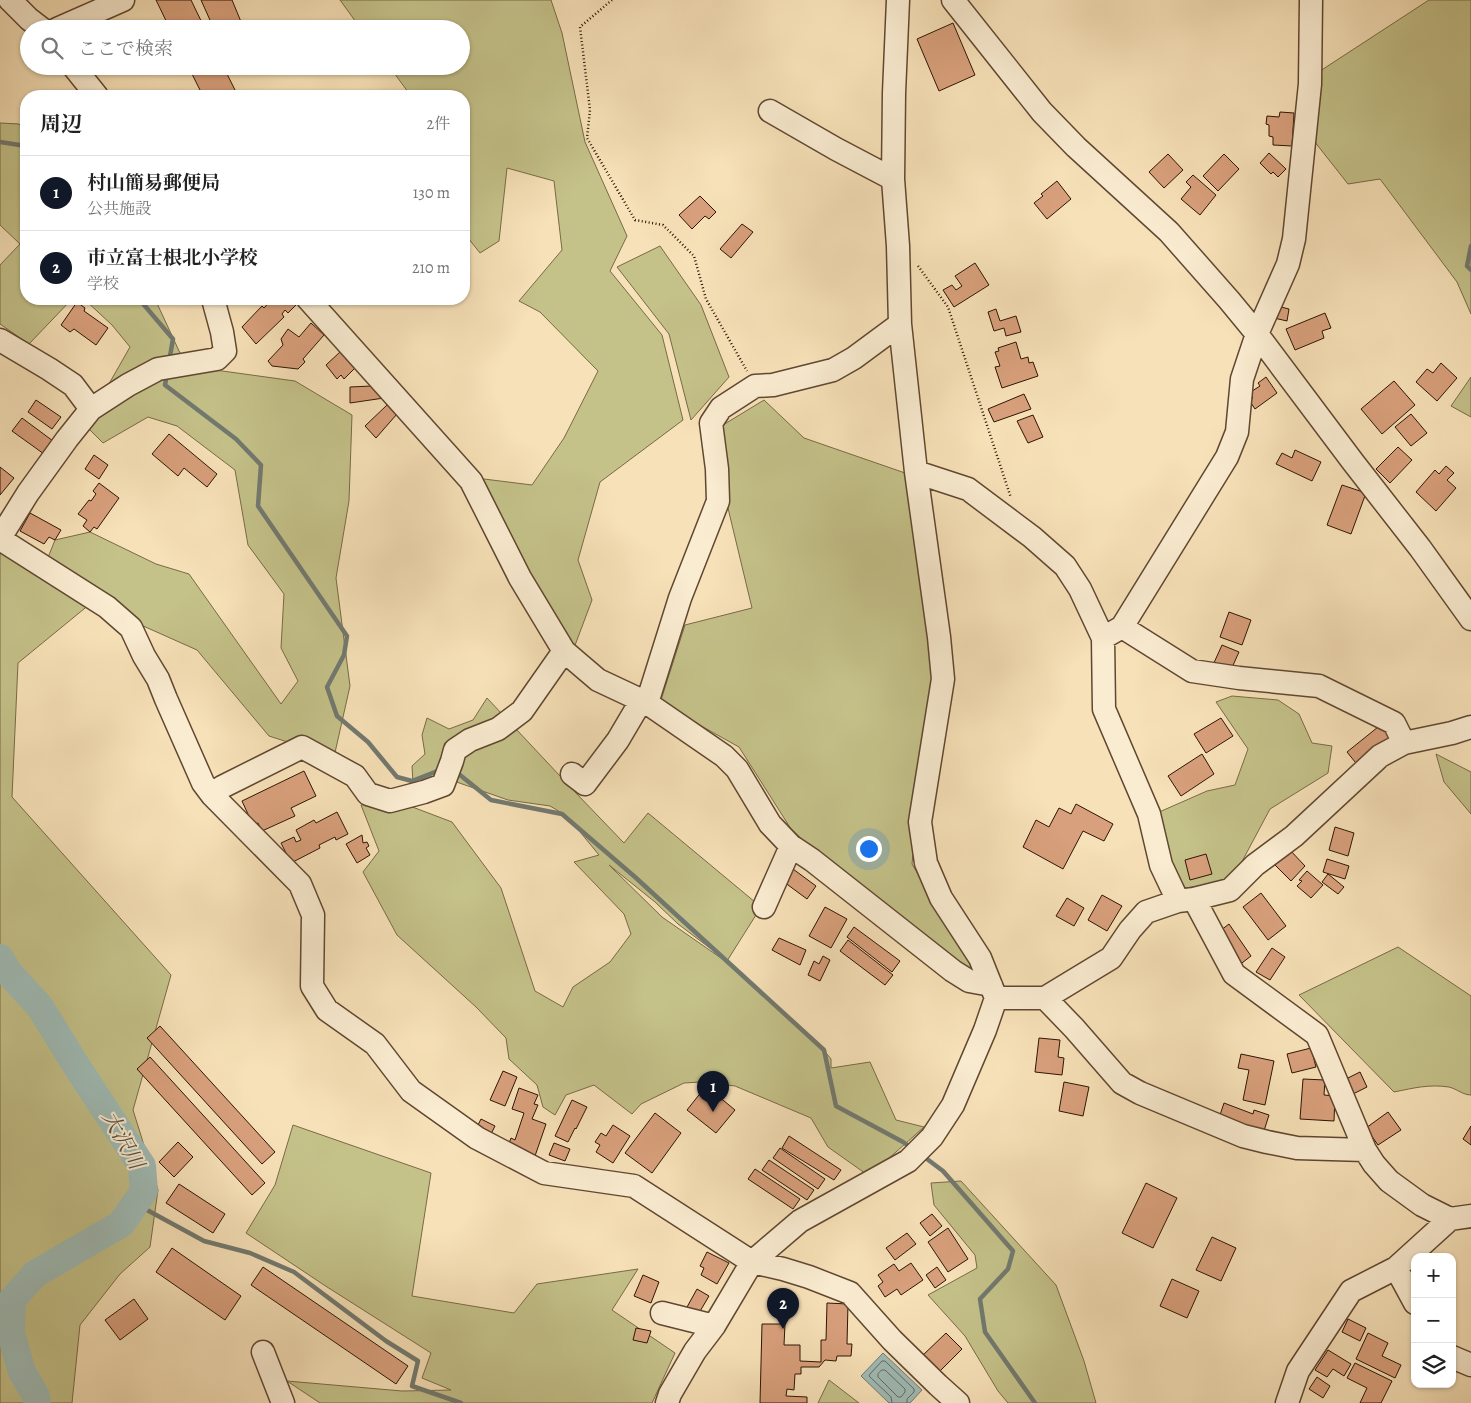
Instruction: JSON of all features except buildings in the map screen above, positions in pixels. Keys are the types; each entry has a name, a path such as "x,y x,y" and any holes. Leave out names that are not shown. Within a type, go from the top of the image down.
{"street":[{"path":"10,0 31,20"},
{"path":"78,20 123,0"},
{"path":"667,1403 670,1394 752,1262 800,1221 908,1161 932,1137 952,1105 985,1030 994,992 980,958 940,898 926,863 920,822 943,679 916,472 900,324 898,246 893,179 898,0"},
{"path":"953,0 1042,112 1076,147 1168,232 1199,265 1257,334 1420,548 1471,619"},
{"path":"1311,0 1310,84 1294,239 1288,264 1257,334 1242,379 1237,432 1227,457 1113,632 1104,709 1149,814 1161,866 1186,900 1234,974 1317,1035 1365,1150 1389,1181 1422,1205 1461,1217"},
{"path":"81,75 92,90"},
{"path":"770,111 893,179"},
{"path":"215,305 225,350 217,359 158,370 128,385 91,409 28,493 0,538 107,607 131,628 144,656 158,679 203,783 212,795 300,884 313,915 312,986 327,1010 374,1044 411,1090 477,1138 544,1173 634,1186 752,1262 809,1276 850,1293 892,1340 938,1386 958,1403"},
{"path":"313,305 471,481 520,578 564,651 598,680 644,702 724,756 737,769 770,824 791,846 812,860 954,970 970,981 994,992 1045,998 1111,958 1130,930 1146,912 1230,890 1255,865 1294,836 1380,756 1404,743 1471,727"},
{"path":"572,774 585,784 644,702 680,598 718,501 717,469 711,423 720,408 755,386 773,385 833,370 854,358 900,324"},
{"path":"0,340 49,368 73,385 91,409"},
{"path":"916,472 968,489 1032,537 1065,566 1113,632 1192,671 1319,686 1394,723 1404,743"},
{"path":"212,795 222,787 302,746 355,776 368,794 390,801 426,792 443,784 455,750 470,740 498,729 522,711 564,651"},
{"path":"764,907 791,846"},
{"path":"1045,998 1122,1083 1140,1093 1243,1136 1297,1148 1365,1150"},
{"path":"1287,1403 1298,1371 1351,1291 1396,1268 1461,1217"},
{"path":"1396,1268 1412,1298"},
{"path":"662,1313 714,1326"},
{"path":"263,1352 283,1403"},
{"path":"1456,1359 1471,1365"}],"path":[{"path":"612,0 580,27 590,110 587,138 635,220 663,225 694,256 706,299 755,386"},
{"path":"898,246 910,255 948,307 1012,500"}],"shaded area":[{"path":"340,0 551,0 562,33 585,142 627,236 610,271 662,335 683,420 600,482 578,560 592,600 574,648 543,607 476,478 532,485 564,438 598,371 540,312 519,301 562,250 554,181 507,168 499,241 480,253 470,240 470,90 407,90 396,75 470,75 470,20 354,20"},
{"path":"1429,0 1471,0 1471,314 1457,282 1380,179 1348,184 1303,127 1317,73"},
{"path":"0,123 19,124 20,244 0,225"},
{"path":"20,244 20,305 66,305 29,344 0,324 0,265"},
{"path":"660,246 701,305 729,377 691,420 669,334 617,267"},
{"path":"90,305 158,305 186,366 295,381 352,415 349,501 336,578 350,686 334,757 269,736 197,650 132,621 47,560 55,540 90,532 156,564 189,574 281,704 298,681 281,648 284,594 248,545 235,470 177,426 148,417 103,443 82,422 106,389 130,347 112,325"},
{"path":"1471,377 1471,417 1451,406"},
{"path":"764,400 804,438 908,474 935,683 919,790 912,864 974,968 968,969 850,882 791,829 739,747 660,703 685,625 752,608 727,504 723,425"},
{"path":"0,549 90,604 18,663 12,797 171,975 133,1110 158,1190 150,1247 120,1274 80,1325 72,1403 0,1403"},
{"path":"1232,696 1278,700 1299,714 1312,743 1332,746 1328,773 1270,809 1231,882 1185,888 1158,835 1157,813 1207,791 1235,785 1248,749 1216,702"},
{"path":"487,698 624,843 648,813 761,907 727,961 678,924 655,902 609,865 662,917 731,965 822,1048 831,1059 831,1068 870,1062 896,1120 924,1127 869,1176 828,1147 811,1118 735,1086 701,1082 684,1083 641,1104 632,1114 594,1085 566,1095 555,1115 543,1107 537,1085 509,1059 506,1038 476,1007 397,935 363,872 379,851 361,805 394,800 452,822 501,888 535,991 563,1007 573,987 610,962 631,934 624,914 574,862 599,855 567,816 550,806 508,800 448,779 413,784 412,766 425,754 422,735 427,718 449,729 473,720"},
{"path":"1436,754 1471,772 1471,814 1444,782"},
{"path":"1398,947 1471,996 1471,1095 1442,1086 1394,1092 1299,995"},
{"path":"293,1125 431,1173 412,1296 514,1313 537,1284 638,1269 612,1310 675,1353 652,1403 320,1403 287,1381 402,1391 451,1390 422,1378 431,1353 246,1233 275,1185"},
{"path":"961,1181 1056,1285 1084,1361 1096,1403 1008,1403 998,1391 965,1336 928,1295 977,1268 975,1255 934,1205 931,1183"},
{"path":"829,1380 859,1403 818,1403"}],"water":[{"path":"883,1353 922,1390 910,1403 889,1403 861,1376"}],"waterway":[{"path":"0,142 20,145"},
{"path":"1471,246 1467,266 1471,270"},
{"path":"144,305 173,339 169,362"},
{"path":"167,374 165,385 236,439 261,465 258,506 347,636 344,655 327,687 337,716 368,742 397,777 412,781 440,770"},
{"path":"455,774 460,775 491,800 562,814 635,877 824,1050 836,1106 913,1149"},
{"name":"大沢川","path":"0,958 9,973 40,1007 142,1166 144,1191 121,1224 35,1274 12,1300 11,1334 22,1372 36,1396 37,1403"},
{"path":"923,1156 943,1171 1013,1251 1008,1269 980,1299 985,1332 1035,1403"},
{"path":"136,1204 204,1241 250,1253 294,1272 386,1341 418,1361 412,1386 461,1403"}],"place":[{"name":"村山簡易郵便局","path":"713,1112"},
{"name":"市立富士根北小学校","path":"783,1329"}]}
